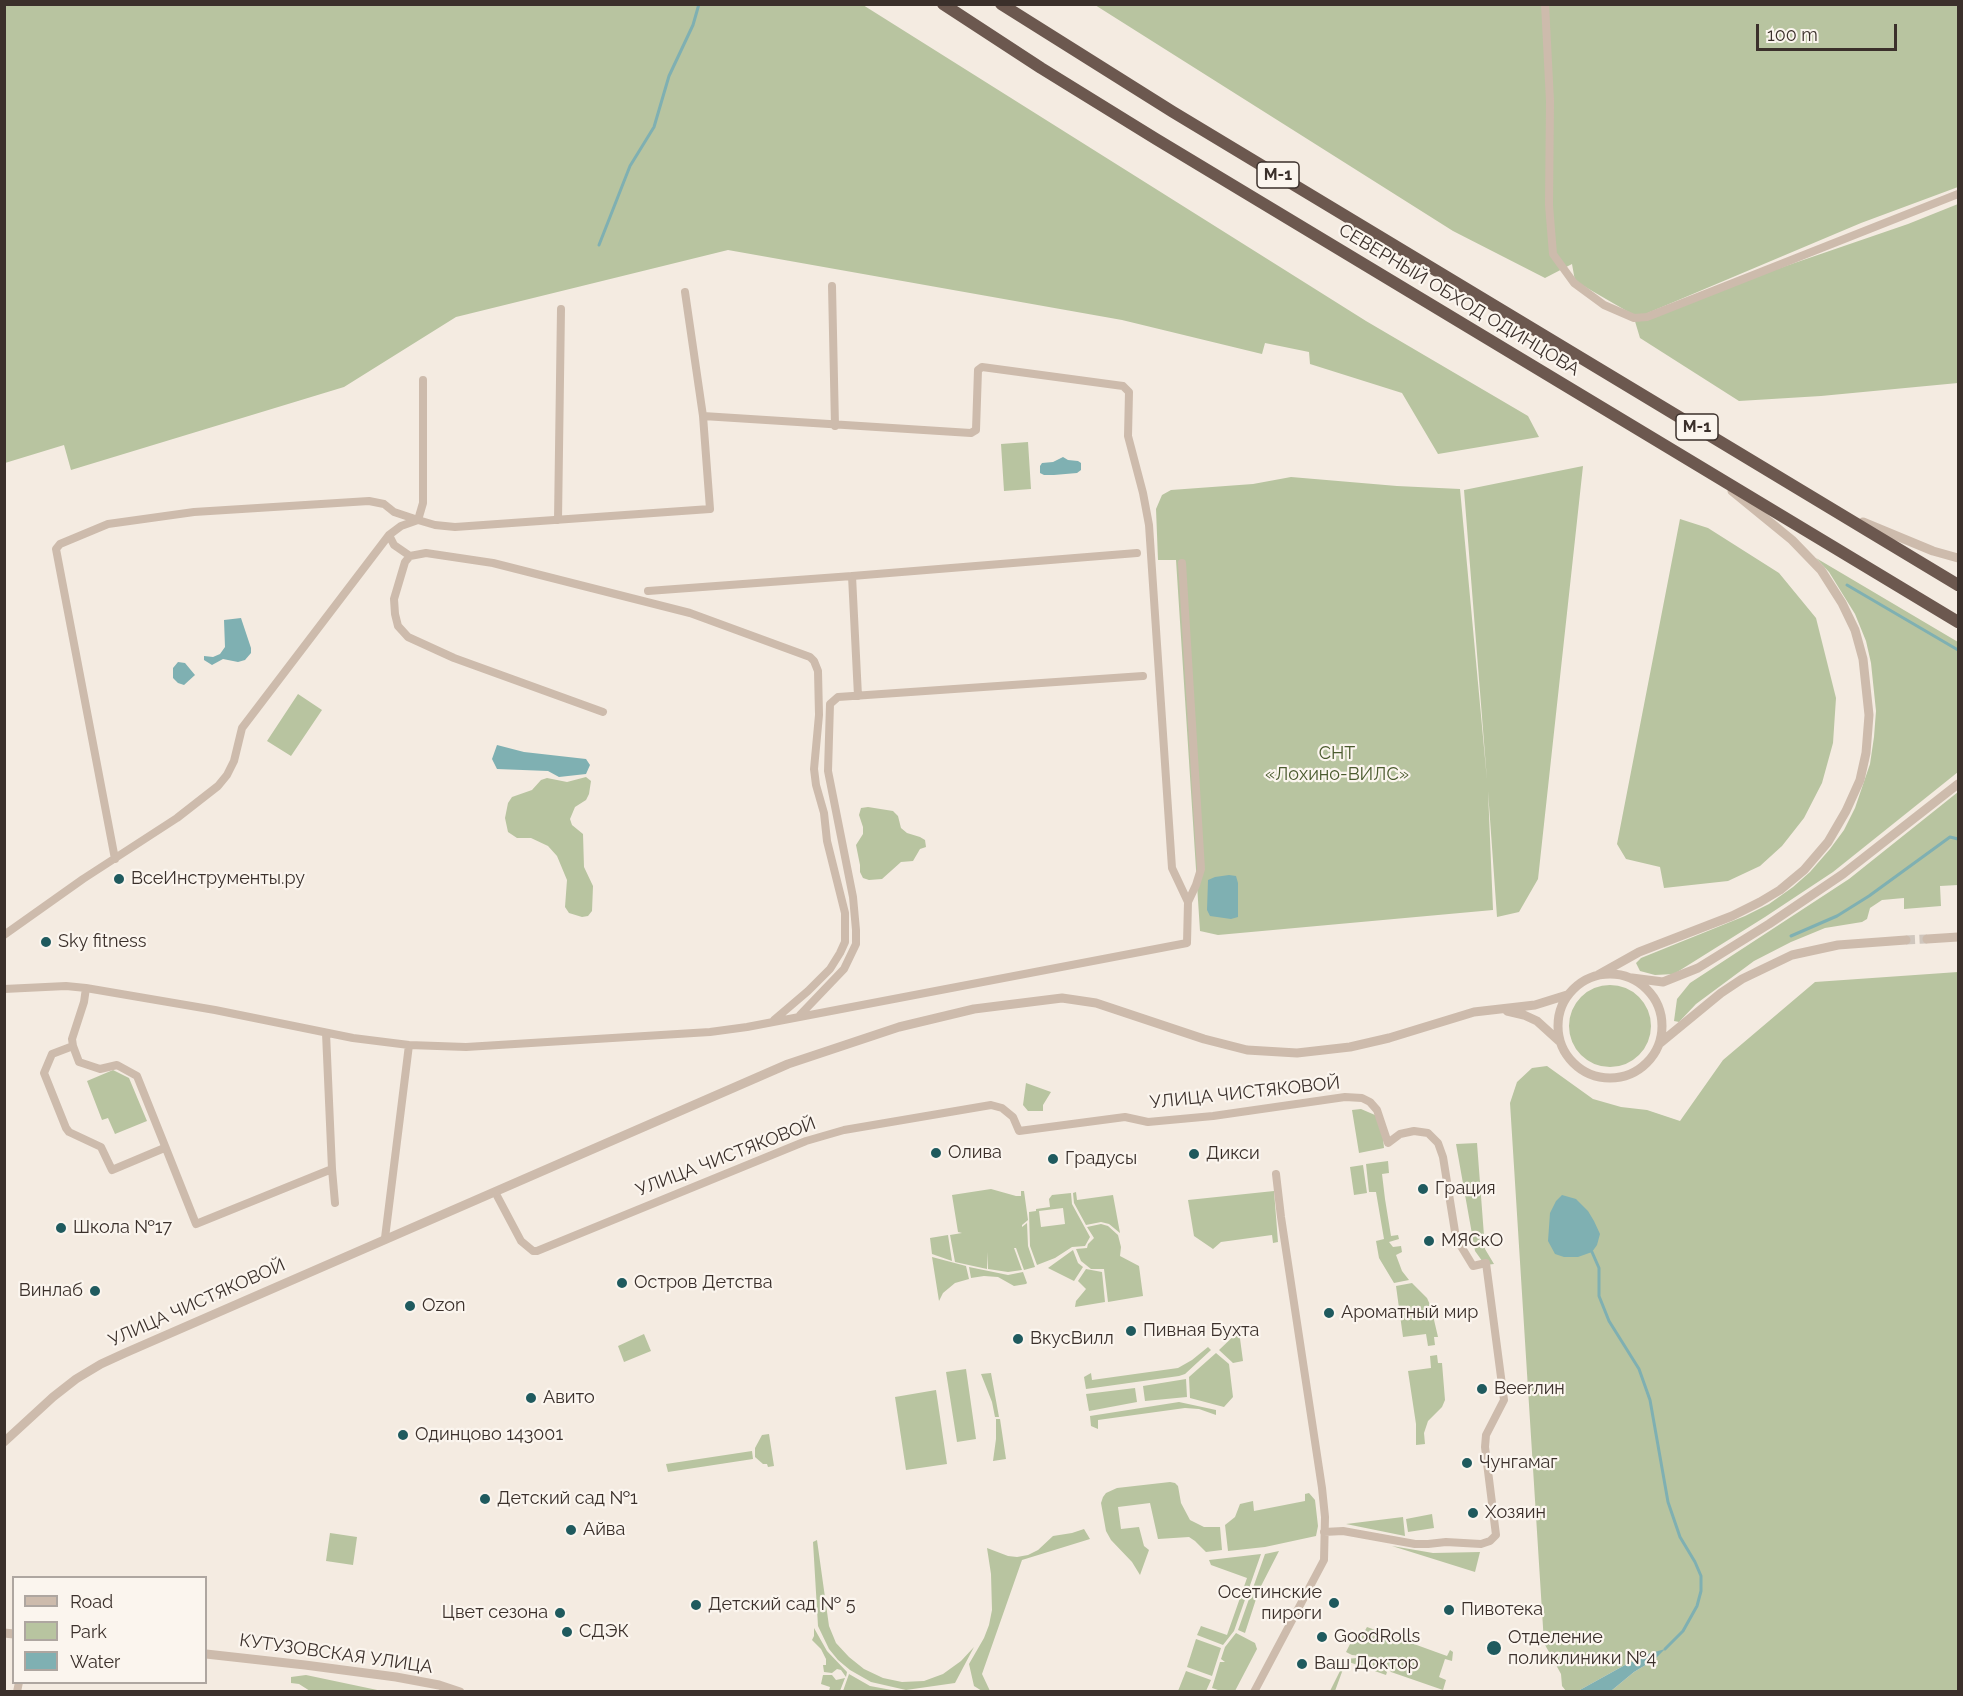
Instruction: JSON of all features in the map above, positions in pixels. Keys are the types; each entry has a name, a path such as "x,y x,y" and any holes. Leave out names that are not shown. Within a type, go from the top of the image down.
{"highway":[{"name":"СЕВЕРНЫЙ ОБХОД ОДИНЦОВА","path":"944,4 1041,68 1137,127 1959,622"},
{"name":"СЕВЕРНЫЙ ОБХОД ОДИНЦОВА","path":"1001,4 1173,112 1959,585"}],"street":[{"path":"1545,4 1550,101 1549,205 1553,254 1574,283 1604,305 1634,318 1647,317 1959,194"},
{"path":"832,286 835,426"},
{"path":"115,859 56,549 60,544 108,524 194,512 369,501 378,502 394,512 418,520 455,527 710,509 702,416 685,292"},
{"path":"558,520 561,309"},
{"path":"702,416 970,434 976,430 978,370 982,367 1123,386 1129,392 1128,436 1149,525 1172,868 1188,902"},
{"path":"418,520 423,503 423,380"},
{"path":"1632,978 1646,988 1656,1002 1662,1018 1659,1044 1651,1059 1638,1071 1622,1077 1605,1078 1580,1070 1568,1057 1560,1042 1558,1032 1559,1013 1567,995 1578,984 1639,952 1732,916 1760,902 1804,870 1828,842 1846,811 1860,780 1866,753 1869,715 1863,659 1855,630 1842,603 1821,570 1792,540 1702,467"},
{"path":"1837,512 1933,551 1959,558"},
{"path":"4,935 177,818 218,786 228,775 234,761 242,728 389,535 401,526 418,520"},
{"path":"389,535 394,545 410,556"},
{"path":"603,712 454,658 408,637 398,626 394,599 405,562 410,556 426,553 493,563 543,575 690,613 810,657 814,661 818,671 819,704 814,768 824,813 827,842 844,913 845,942 830,969 773,1021"},
{"path":"648,591 1137,553"},
{"path":"4,989 66,986 86,988 215,1010 326,1033 410,1045 466,1047 699,1033 747,1027 1187,943 1188,902 1201,869 1182,563"},
{"path":"852,576 858,696"},
{"path":"799,1016 844,969 855,944 853,897 828,771 830,704 838,698 858,696 1143,676"},
{"path":"1598,975 1612,973 1663,982 1698,968 1843,874 1959,784"},
{"path":"1927,939 1959,937"},
{"path":"1659,1044 1721,993 1742,979 1792,955 1838,945 1906,940"},
{"path":"86,988 72,1039 79,1062 100,1069 117,1065 138,1076 196,1224 332,1169"},
{"name":"УЛИЦА ЧИСТЯКОВОЙ","path":"4,1442 53,1397 101,1364 421,1222 788,1064 899,1027 974,1009 1062,998 1096,1003 1204,1039 1247,1050 1297,1053 1350,1047 1389,1038 1464,1015 1535,1005 1567,995"},
{"path":"1499,1009 1524,1014 1537,1021 1560,1042"},
{"path":"326,1033 335,1203"},
{"path":"385,1238 410,1045"},
{"path":"73,1046 52,1054 44,1073 67,1130 101,1147 112,1170 165,1146"},
{"name":"УЛИЦА ЧИСТЯКОВОЙ","path":"495,1192 521,1241 532,1251 537,1251 806,1140 855,1128 990,1105 1002,1108 1013,1117 1019,1131 1125,1117 1148,1122 1213,1116 1345,1098 1362,1098 1370,1102 1377,1110 1388,1143 1400,1134 1414,1131 1428,1133 1438,1143 1443,1157 1456,1238 1473,1266 1486,1263 1504,1400 1486,1435 1485,1448 1496,1535 1490,1541 1481,1544 1446,1542 1415,1544 1343,1531 1324,1532"},
{"path":"1254,1692 1324,1560 1325,1517 1322,1488 1276,1174"},
{"name":"КУТУЗОВСКАЯ УЛИЦА","path":"207,1654 396,1677 439,1685 460,1692"}],"green space":[{"path":"5,4 863,5 1366,321 1528,416 1539,437 1438,454 1402,393 1310,364 1309,352 1265,343 1262,354 1122,320 728,250 456,317 344,387 71,470 64,445 5,463"},
{"path":"1095,5 1958,5 1958,187 1861,223 1643,315 1908,224 1958,204 1958,383 1739,401 1640,338 1634,318 1637,317 1575,281 1572,264 1545,278 1453,231"},
{"path":"1028,442 1031,489 1004,491 1001,444"},
{"name":"СНТ «Лохино-ВИЛС»","path":"1583,466 1538,879 1519,912 1497,917 1488,791 1493,910 1218,935 1200,931 1176,560 1158,560 1156,509 1162,495 1171,490 1253,484 1291,477 1460,489 1487,780 1464,490"},
{"path":"1680,519 1708,528 1779,573 1816,618 1836,698 1833,743 1822,783 1804,818 1782,846 1760,866 1728,881 1664,888 1660,867 1626,859 1617,844"},
{"path":"1816,558 1958,642 1958,772 1833,872 1674,974 1655,975 1640,971 1636,963 1641,958 1745,916 1769,904 1793,887 1830,849 1844,830 1855,808 1870,764 1874,737 1876,711 1871,663 1866,641 1855,614 1829,572"},
{"path":"298,694 322,710 291,756 267,741"},
{"path":"586,777 591,781 589,794 586,800 575,807 570,819 572,825 583,834 584,867 593,886 592,911 588,916 582,917 569,913 565,907 567,880 557,856 548,846 531,838 517,838 508,832 505,818 508,803 512,797 532,790 541,780 547,778 567,782"},
{"path":"1958,792 1958,885 1940,886 1941,906 1904,909 1904,898 1882,900 1870,908 1867,919 1862,922 1825,928 1754,961 1696,1004 1679,1022 1674,1021 1677,999 1690,983 1849,879"},
{"path":"861,808 893,811 898,816 901,828 925,840 926,847 920,849 913,861 901,862 882,879 869,880 863,878 860,872 856,845 863,834 863,827 859,815"},
{"path":"1958,972 1958,1691 1611,1691 1634,1672 1654,1660 1625,1665 1578,1691 1566,1691 1562,1686 1561,1674 1544,1643 1510,1103 1517,1082 1532,1068 1547,1066 1593,1099 1621,1107 1647,1110 1680,1121 1723,1060 1815,982"},
{"path":"1602,985 1618,985 1633,992 1644,1003 1651,1018 1648,1042 1639,1055 1618,1067 1602,1067 1587,1060 1576,1049 1569,1034 1569,1018 1576,1003 1587,992"},
{"path":"113,1070 129,1078 147,1121 115,1134 108,1118 102,1120 87,1081"},
{"path":"1026,1083 1051,1092 1043,1105 1043,1111 1028,1111 1023,1105"},
{"path":"1361,1109 1375,1115 1382,1127 1384,1148 1359,1153 1352,1110"},
{"path":"1477,1143 1485,1249 1494,1264 1485,1265 1475,1251 1456,1144"},
{"path":"1388,1161 1389,1173 1382,1174 1385,1199 1391,1236 1398,1235 1399,1239 1389,1242 1393,1247 1401,1246 1402,1252 1396,1255 1402,1271 1409,1280 1394,1283 1379,1258 1376,1241 1384,1239 1376,1192 1369,1192 1366,1164"},
{"path":"1363,1165 1367,1193 1354,1195 1350,1167"},
{"path":"991,1189 1016,1196 1021,1196 1021,1191 1024,1191 1028,1220 1022,1227 1027,1223 1028,1246 1035,1267 1024,1270 1016,1248 1014,1248 1022,1270 1008,1272 988,1269 987,1252 987,1269 955,1262 950,1235 962,1233 958,1232 952,1195"},
{"path":"1274,1191 1278,1242 1273,1243 1272,1235 1221,1242 1213,1249 1194,1236 1188,1200"},
{"path":"1076,1192 1077,1200 1113,1195 1120,1233 1109,1224 1101,1222 1086,1225 1074,1203 1073,1193"},
{"path":"1071,1193 1072,1204 1090,1237 1085,1246 1072,1247 1055,1258 1037,1265 1030,1246 1029,1212 1050,1207 1049,1199 1052,1195","holes":["1063,1208 1065,1224 1041,1227 1039,1211"]},
{"path":"1101,1224 1108,1226 1118,1235 1121,1247 1120,1256 1139,1266 1143,1296 1108,1302 1104,1269 1091,1269 1081,1261 1076,1249 1087,1248 1094,1238 1087,1227"},
{"path":"948,1235 952,1261 932,1254 930,1238"},
{"path":"1073,1250 1078,1263 1083,1267 1074,1281 1048,1268"},
{"path":"932,1257 966,1266 969,1279 955,1283 943,1293 939,1301"},
{"path":"969,1267 1008,1275 1023,1272 1027,1283 1014,1286 998,1277 971,1278"},
{"path":"1086,1269 1102,1272 1105,1302 1075,1307 1076,1301 1086,1289 1078,1281"},
{"path":"1412,1283 1427,1298 1431,1307 1438,1337 1434,1337 1435,1345 1428,1346 1426,1334 1403,1337 1396,1286"},
{"path":"1239,1331 1243,1361 1233,1363 1219,1350"},
{"path":"644,1334 651,1351 624,1362 618,1346"},
{"path":"1208,1347 1211,1350 1185,1374 1086,1389 1084,1377 1091,1373 1092,1380 1178,1368"},
{"path":"1216,1353 1229,1364 1233,1397 1224,1407 1190,1398 1189,1377"},
{"path":"1437,1355 1438,1363 1442,1363 1445,1400 1442,1407 1428,1421 1424,1433 1425,1444 1416,1445 1416,1424 1408,1371 1431,1368 1430,1356"},
{"path":"966,1369 976,1439 957,1442 946,1372"},
{"path":"991,1373 999,1417 995,1417 981,1374"},
{"path":"1186,1379 1187,1397 1145,1401 1143,1386"},
{"path":"1135,1388 1137,1402 1089,1411 1086,1394"},
{"path":"936,1390 947,1464 906,1470 895,1397"},
{"path":"1179,1402 1216,1410 1216,1415 1199,1409 1185,1408 1098,1420 1098,1429 1091,1426 1090,1416"},
{"path":"996,1419 1000,1419 1006,1459 993,1461 996,1439"},
{"path":"769,1434 774,1466 768,1467 755,1457 755,1448 762,1435"},
{"path":"752,1451 753,1459 668,1472 666,1464"},
{"path":"1170,1482 1178,1486 1181,1503 1190,1520 1204,1527 1220,1527 1222,1550 1206,1552 1189,1537 1158,1539 1150,1503 1118,1507 1121,1529 1139,1527 1144,1546 1149,1550 1140,1575 1106,1531 1101,1503 1106,1493 1117,1488"},
{"path":"1309,1493 1315,1500 1318,1526 1316,1536 1265,1547 1228,1551 1225,1525 1235,1517 1240,1504 1253,1501 1254,1511 1305,1501 1305,1494"},
{"path":"1432,1514 1434,1528 1408,1532 1406,1519"},
{"path":"1403,1517 1405,1536 1346,1524"},
{"path":"1084,1529 1090,1539 1022,1560 982,1674 990,1691 982,1691 974,1686 969,1664 984,1638 992,1610 991,1574 987,1548 1008,1556 1028,1555 1038,1550 1053,1536"},
{"path":"330,1533 357,1537 353,1565 326,1561"},
{"path":"817,1540 829,1626 836,1643 849,1657 864,1669 883,1678 902,1682 924,1681 943,1674 961,1661 974,1647 955,1683 906,1690 871,1682 838,1660 829,1649 818,1626 813,1542"},
{"path":"1392,1546 1433,1553 1480,1552 1475,1572"},
{"path":"1279,1551 1259,1590 1245,1633 1238,1630 1265,1554"},
{"path":"1261,1554 1234,1631 1223,1645 1197,1635 1201,1626 1227,1635 1247,1578 1211,1565 1209,1560"},
{"path":"1367,1627 1447,1656 1450,1650 1453,1652 1452,1661 1445,1659 1439,1677 1446,1680 1443,1690 1391,1672 1383,1661 1373,1657 1352,1655 1346,1652 1353,1638 1359,1641"},
{"path":"814,1628 827,1651 847,1672 846,1677 841,1670 837,1669 832,1673 824,1672 823,1665 826,1665 826,1659 821,1649 812,1640"},
{"path":"1236,1633 1255,1643 1257,1649 1235,1691 1221,1691 1212,1688 1220,1662 1225,1662 1221,1659 1225,1647"},
{"path":"1196,1639 1221,1648 1212,1676 1187,1667"},
{"path":"1366,1658 1377,1663 1387,1672 1386,1675 1346,1661 1335,1691 1330,1691 1346,1659"},
{"path":"1186,1671 1211,1680 1206,1691 1178,1691"},
{"path":"849,1674 870,1686 897,1691 843,1691"},
{"path":"306,1675 382,1691 310,1691 299,1684 291,1683 291,1677"},
{"path":"823,1675 832,1675 836,1680 845,1678 840,1691 829,1691 830,1687 821,1684"}],"water":[{"path":"1063,457 1081,463 1081,470 1077,473 1054,475 1040,473 1042,463 1053,462"},
{"path":"241,618 251,648 251,653 245,660 238,662 223,659 212,665 204,660 204,656 213,657 220,654 225,647 224,620"},
{"path":"178,662 185,663 195,675 184,685 173,678 173,668"},
{"path":"497,745 524,752 586,759 590,765 586,774 559,777 548,771 497,769 492,759"},
{"path":"1229,875 1236,876 1238,883 1238,917 1231,919 1210,916 1207,910 1208,880"},
{"path":"1562,1195 1576,1199 1594,1221 1600,1234 1592,1252 1578,1257 1564,1257 1555,1254 1548,1241 1550,1213"},
{"path":"1665,1649 1654,1660 1634,1672 1611,1691 1578,1691 1625,1665"}],"waterway":[{"path":"599,245 630,166 654,127 669,76 693,25 699,4"},
{"path":"1847,585 1958,650"},
{"path":"1791,936 1837,916 1869,896 1950,837 1958,839"},
{"path":"1592,1252 1599,1268 1599,1296 1609,1321 1639,1369 1650,1400 1668,1502 1680,1537 1701,1576 1701,1591 1697,1606 1683,1631 1665,1649"}],"tunnel":[{"path":"1906,940 1927,939"}],"place":[{"name":"ВсеИнструменты.ру","path":"119,879"},
{"name":"Sky fitness","path":"46,942"},
{"name":"Олива","path":"936,1153"},
{"name":"Дикси","path":"1194,1154"},
{"name":"Градусы","path":"1053,1159"},
{"name":"Грация","path":"1423,1189"},
{"name":"Школа №17","path":"61,1228"},
{"name":"МЯСкО","path":"1429,1241"},
{"name":"Остров Детства","path":"622,1283"},
{"name":"Винлаб","path":"95,1291"},
{"name":"Ozon","path":"410,1306"},
{"name":"Ароматный мир","path":"1329,1313"},
{"name":"Пивная Бухта","path":"1131,1331"},
{"name":"ВкусВилл","path":"1018,1339"},
{"name":"Beerлин","path":"1482,1389"},
{"name":"Авито","path":"531,1398"},
{"name":"Одинцово 143001","path":"403,1435"},
{"name":"Чунгамаг","path":"1467,1463"},
{"name":"Детский сад №1","path":"485,1499"},
{"name":"Хозяин","path":"1473,1513"},
{"name":"Айва","path":"571,1530"},
{"name":"Осетинские пироги","path":"1334,1603"},
{"name":"Детский сад № 5","path":"696,1605"},
{"name":"Пивотека","path":"1449,1610"},
{"name":"Цвет сезона","path":"560,1613"},
{"name":"СДЭК","path":"567,1632"},
{"name":"GoodRolls","path":"1322,1637"},
{"name":"Отделение поликлиники №4","path":"1494,1648"},
{"name":"Ваш Доктор","path":"1302,1664"}]}
